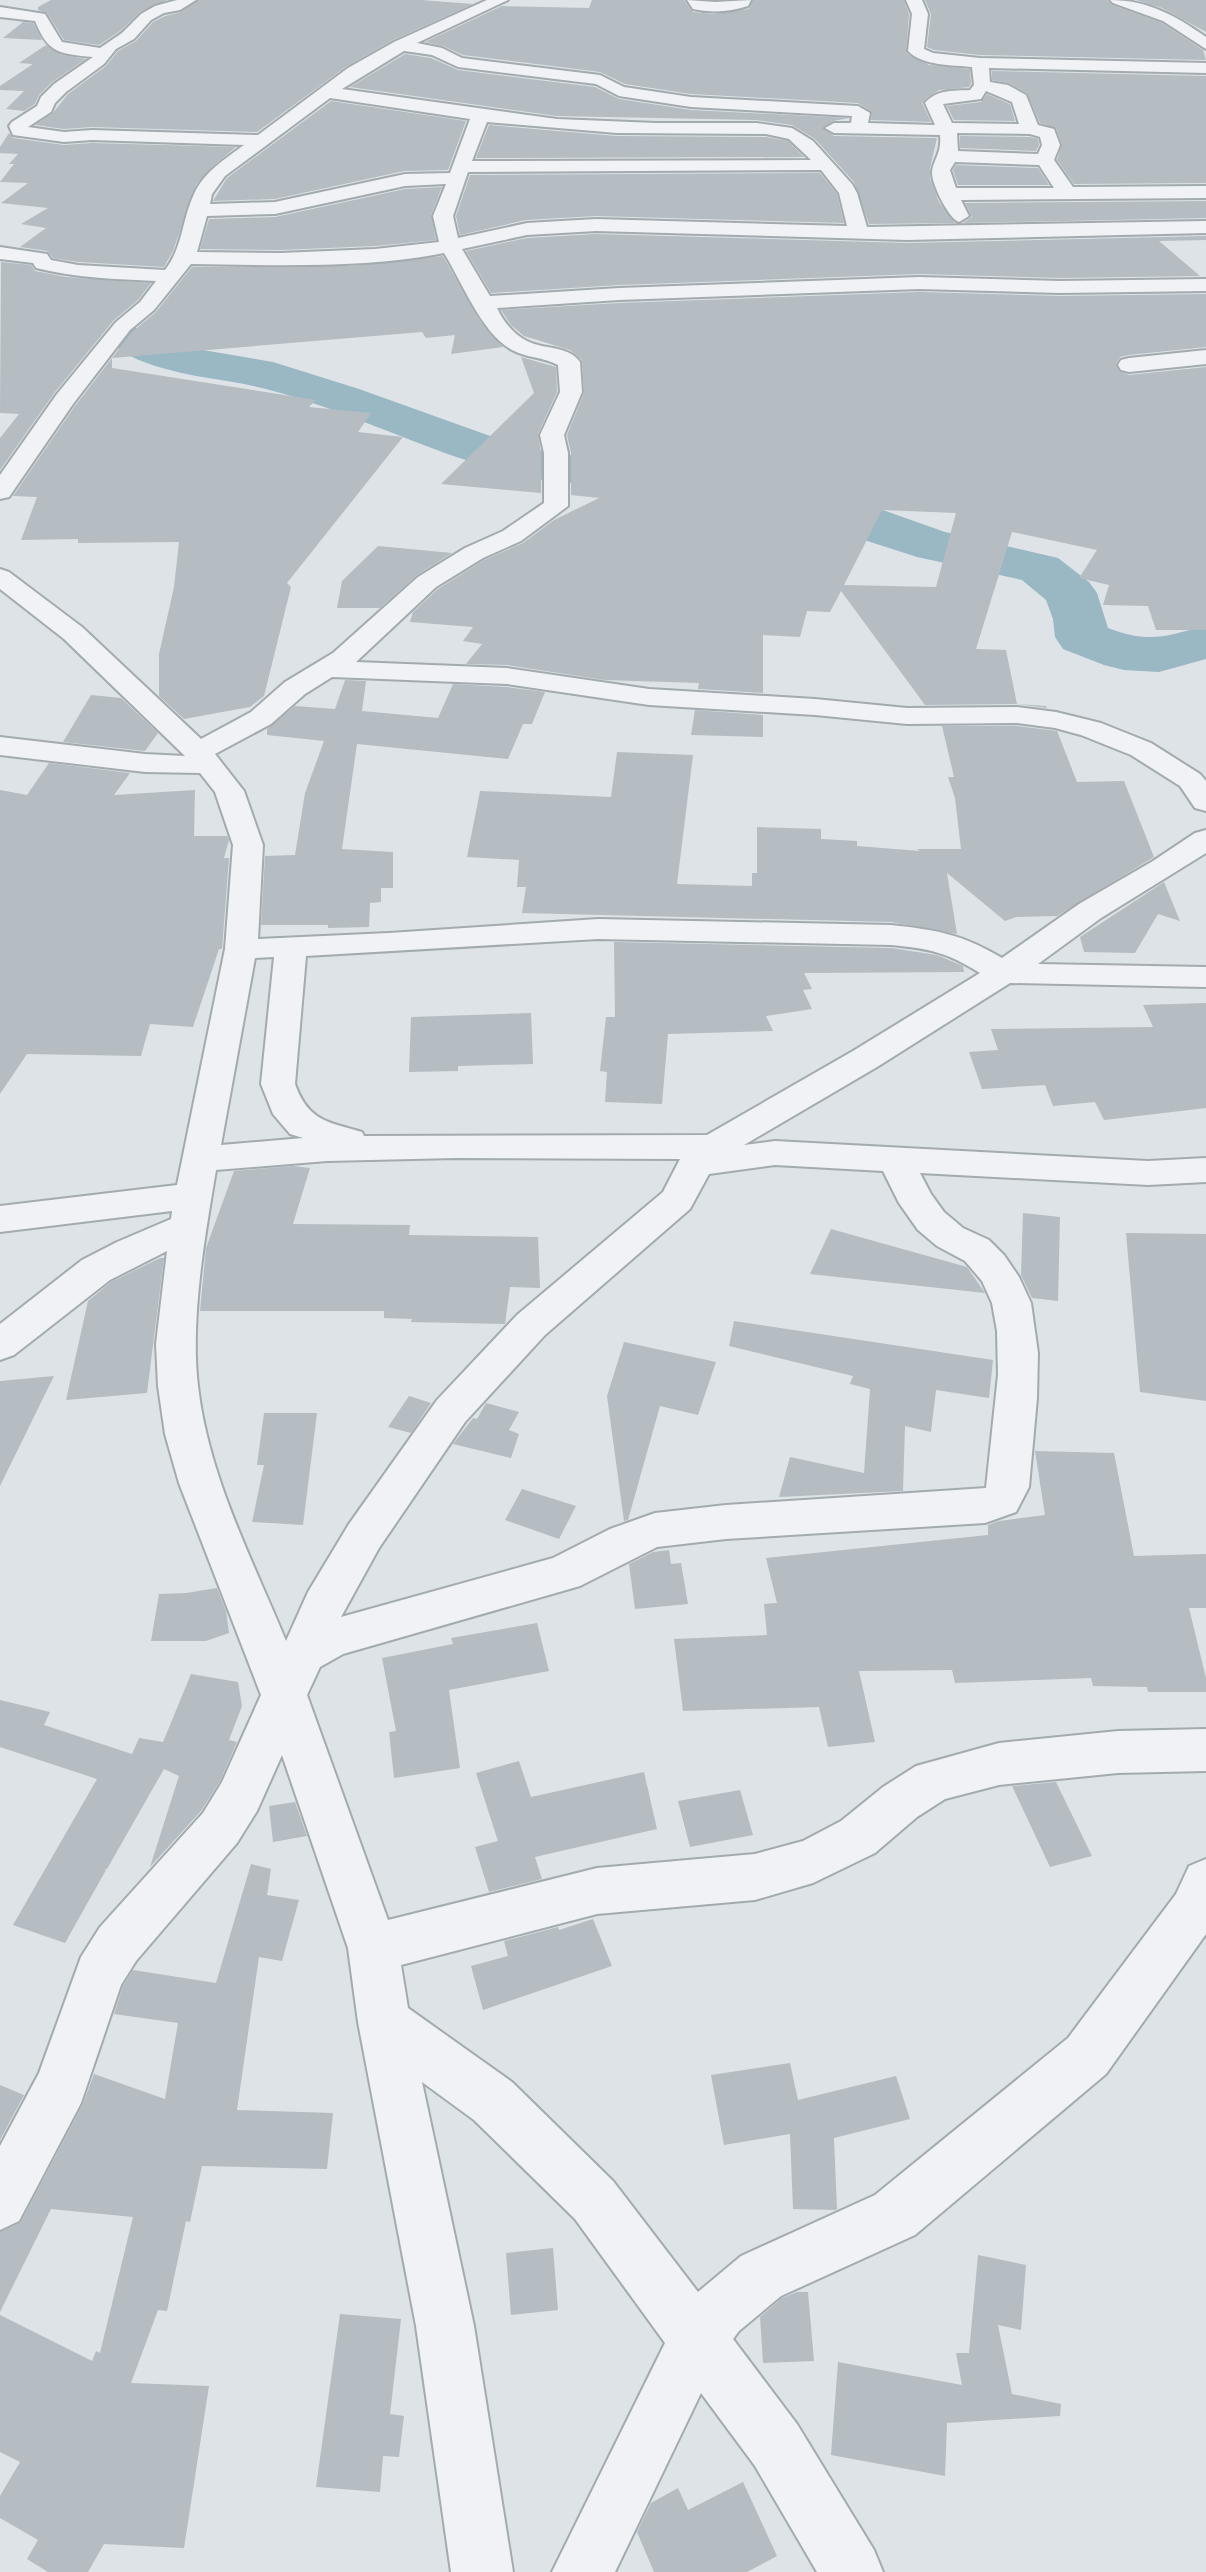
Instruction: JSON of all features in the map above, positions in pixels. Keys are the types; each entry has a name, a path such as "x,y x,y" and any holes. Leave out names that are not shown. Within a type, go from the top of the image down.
{"street":[{"path":"19,131 18,126 45,108 47,101 98,61 102,53 128,36 146,16 188,0"},
{"path":"0,492 65,399 123,326 147,306 185,258 203,194 212,179 226,165 325,92 400,45 421,27 500,0"},
{"path":"695,0 698,6 709,7 736,5 743,3 743,0"},
{"path":"914,0 920,14 916,51 930,57 980,63 1206,68"},
{"path":"1118,0 1172,14 1206,44"},
{"path":"0,1 35,1"},
{"path":"0,12 40,17 44,21 47,38 55,46 102,53"},
{"path":"400,45 436,51 458,62 600,80 619,91 679,100 858,111 861,113 859,127"},
{"path":"967,233 941,170 949,156 950,137 934,103 936,99 971,97 982,85 980,63"},
{"path":"982,85 1002,89 1020,99 1030,129"},
{"path":"325,92 480,117 615,128 1030,129 1048,133 1051,145 1045,160"},
{"path":"0,746 145,763 204,759 261,718 295,688 328,669 377,630 426,582 474,553 512,536 556,506 556,453 552,435 571,392 569,362 554,354 520,346 494,326 484,303 450,246 443,216 480,117"},
{"path":"92,135 74,127 80,120 107,118"},
{"path":"186,120 236,139"},
{"path":"772,128 798,135 827,165 848,191 853,221 860,233"},
{"path":"0,135 19,131 64,137 92,135 261,140"},
{"path":"949,156 1045,160"},
{"path":"1045,160 1066,191"},
{"path":"199,209 275,208 405,180 458,173 827,165"},
{"path":"949,194 1206,192"},
{"path":"185,258 281,259 375,255 450,246 527,229 584,225 860,233 1206,227"},
{"path":"0,253 40,258 43,264 78,271 170,276"},
{"path":"484,303 618,294 919,283 1060,287 1206,285"},
{"path":"1129,365 1206,357"},
{"path":"0,577 73,633 204,759 229,791 248,845 241,949 194,1194 176,1344 178,1386 187,1434 218,1532 293,1674 373,1948 384,2022 445,2326 482,2572"},
{"path":"328,669 507,676 649,697 815,706 907,716 1017,715 1056,720 1091,729 1141,749 1190,780 1206,802"},
{"path":"0,2202 62,2084 100,1974 118,1944 220,1828 240,1796 324,1605 364,1536 451,1411 531,1325 677,1200 705,1155 787,1102 865,1059 1003,973 1090,911 1164,868 1206,839"},
{"path":"241,949 598,929 891,935 930,939 962,948 1003,973 1206,977"},
{"path":"290,947 278,1084 285,1106 303,1126 331,1137 371,1146"},
{"path":"0,1345 96,1270 130,1251 194,1194 285,1149 371,1146 705,1155 775,1153 1148,1173 1206,1170"},
{"path":"293,1674 329,1640 565,1573 625,1541 655,1531 726,1522 985,1506 1001,1500 1008,1487 1018,1348 1014,1309 999,1275 976,1250 932,1223 915,1202 896,1160"},
{"path":"0,1219 194,1194"},
{"path":"373,1948 597,1891 755,1877 813,1861 858,1837 900,1802 933,1782 999,1764 1118,1752 1206,1749"},
{"path":"583,2572 698,2340 719,2311 761,2276 895,2215 1087,2056 1194,1910 1206,1882"},
{"path":"384,2022 493,2101 594,2200 776,2445 852,2572"}],"building":[{"path":"51,0 167,0 140,12 120,31 99,45 64,40 47,13 38,10 38,7"},
{"path":"198,0 421,0 473,4 393,40 347,66 257,132 92,127 64,129 35,125 52,114 68,94 106,66 118,51 136,41 153,22 181,12"},
{"path":"592,0 684,0 693,12 713,14 749,9 753,0 904,0 909,14 906,53 929,65 970,69 971,84 969,87 939,90 928,97 922,103 931,122 871,120 872,112 858,103 691,94 625,84 600,72 463,55 425,42 502,6 589,8"},
{"path":"925,0 1107,0 1112,5 1162,23 1203,50 1206,60 980,55 934,50 927,47 931,14"},
{"path":"1136,0 1206,0 1206,32 1162,8"},
{"path":"23,22 33,23 42,40 3,38"},
{"path":"46,45 62,55 86,59 52,82 39,95 35,104 24,111 6,109 24,91 0,90 0,86 33,64 19,63"},
{"path":"405,54 431,58 458,70 595,87 619,99 691,110 849,118 833,121 823,127 834,136 937,138 930,179 939,202 955,223 869,224 854,182 815,139 792,125 756,120 557,116 350,87"},
{"path":"992,71 1206,76 1206,183 1074,184 1057,160 1062,144 1056,128 1040,123 1027,93 1009,83 992,80"},
{"path":"987,94 1010,104 1015,121 954,120 947,106 981,102"},
{"path":"331,101 466,121 448,170 404,171 275,199 213,201 227,178"},
{"path":"489,125 617,136 766,137 788,141 804,157 476,158"},
{"path":"9,133 13,138 64,145 92,143 236,147 214,165 196,185 173,251 164,267 78,262 53,258 47,251 20,247 46,228 21,224 48,208 1,203 28,183 0,182 14,164 9,164 18,154 0,153 0,147"},
{"path":"960,136 1030,137 1038,139 1039,145 1036,151 960,148"},
{"path":"956,165 1038,168 1049,185 958,185 953,170"},
{"path":"820,173 837,194 844,223 596,216 526,220 460,235 456,216 470,175"},
{"path":"442,187 431,215 436,240 281,250 200,249 209,219 275,217 405,189"},
{"path":"1206,201 1206,218 963,223 972,217 965,203"},
{"path":"596,234 907,243 1206,236 1206,240 1159,241 1200,276 1060,278 919,274 619,285 491,293 466,251 527,238"},
{"path":"443,256 480,321 503,347 451,354 455,335 426,338 422,332 112,358 112,368 316,400 309,407 371,413 358,432 403,437 287,583 291,587 264,696 250,707 184,719 159,696 159,654 174,587 179,542 78,543 78,539 21,540 37,497 13,496 75,406 132,332 156,312 192,267 351,266"},
{"path":"1,262 31,265 35,271 66,277 151,283 138,300 114,320 55,392 0,470 0,438 19,414 0,413"},
{"path":"919,292 1060,296 1206,294 1206,347 1129,355 1120,357 1116,364 1119,371 1129,375 1206,367 1206,630 1156,630 1148,606 1103,605 1109,585 1079,578 1097,550 1012,532 976,649 1006,650 1017,704 925,705 841,591 830,612 807,611 800,637 763,635 763,693 698,689 699,683 604,680 507,665 466,664 482,644 463,641 473,627 410,622 413,612 438,589 484,560 523,543 554,520 599,498 571,495 571,453 567,435 584,393 582,360 570,350 524,336 511,325 501,310","holes":["882,510 956,513 936,587 844,585"]},
{"path":"521,357 556,367 557,392 538,434 541,493 441,484 534,393"},
{"path":"378,546 452,553 417,575 380,608 337,608 342,581"},
{"path":"345,680 366,681 362,711 438,718 453,684 545,692 532,724 523,724 508,759 357,744 342,849 393,852 393,888 381,888 381,902 370,903 369,927 261,925 265,856 295,855 305,793 324,741 267,735 267,729 295,706 335,709"},
{"path":"91,695 121,698 158,733 145,751 63,742"},
{"path":"695,710 763,715 763,737 691,735"},
{"path":"942,726 1017,726 1057,731 1077,782 1124,781 1154,857 1057,916 1016,917 1005,921 947,873 957,934 891,922 522,913 526,887 517,887 519,860 467,857 480,791 611,797 617,752 693,755 677,884 752,886 752,873 757,873 757,827 821,829 821,839 857,841 857,846 920,851 917,849 961,849 955,798 948,777 954,777"},
{"path":"49,763 130,773 114,795 195,790 194,836 227,836 229,840 224,858 229,858 222,949 219,949 193,1027 150,1024 141,1056 27,1054 0,1094 0,790 27,795"},
{"path":"1164,882 1180,921 1158,914 1135,953 1084,952 1080,937"},
{"path":"614,942 891,948 937,955 963,966 964,972 804,973 812,989 803,990 812,1009 766,1016 773,1031 668,1034 662,1104 605,1102 607,1072 600,1071 606,1017 615,1017"},
{"path":"1206,1003 1206,1108 1104,1120 1095,1102 1053,1106 1045,1085 982,1089 969,1052 998,1050 991,1029 1153,1027 1143,1005"},
{"path":"531,1013 533,1064 458,1066 458,1071 409,1072 411,1017"},
{"path":"293,1166 310,1168 293,1224 410,1225 409,1235 538,1237 540,1288 510,1287 505,1324 411,1322 412,1319 384,1318 384,1311 200,1311 206,1248 234,1171"},
{"path":"1023,1213 1060,1217 1058,1301 1032,1298 1021,1275"},
{"path":"831,1229 967,1267 985,1293 810,1274"},
{"path":"1126,1233 1206,1234 1206,1401 1140,1392"},
{"path":"164,1258 147,1393 66,1400 88,1301 111,1282"},
{"path":"734,1321 993,1360 989,1398 936,1390 931,1432 905,1426 903,1491 779,1497 790,1457 864,1473 870,1389 850,1384 853,1376 729,1346"},
{"path":"624,1342 716,1362 698,1415 660,1406 628,1520 624,1521 607,1396"},
{"path":"54,1376 0,1486 0,1381"},
{"path":"409,1396 431,1403 411,1433 388,1427"},
{"path":"486,1403 519,1412 509,1430 519,1434 511,1458 453,1444 473,1418 477,1419"},
{"path":"264,1413 317,1413 303,1525 252,1522 264,1465 257,1465"},
{"path":"1035,1451 1114,1453 1134,1556 1206,1554 1206,1608 1189,1608 1206,1678 1206,1692 1148,1692 1147,1687 1093,1686 1091,1678 955,1683 952,1670 859,1671 875,1742 828,1747 819,1707 683,1711 674,1639 767,1635 764,1604 777,1603 766,1558 988,1535 988,1525 999,1521 1045,1515"},
{"path":"522,1489 576,1506 559,1539 505,1520"},
{"path":"669,1550 671,1564 681,1563 688,1604 635,1609 629,1564 653,1552"},
{"path":"217,1588 226,1611 229,1633 206,1641 151,1641 159,1594"},
{"path":"537,1623 549,1671 449,1690 460,1768 394,1778 389,1732 396,1731 382,1658 453,1644 451,1638"},
{"path":"191,1674 238,1682 242,1706 229,1740 237,1742 220,1781 201,1811 150,1867 179,1776 164,1769 107,1869 103,1870 106,1870 65,1943 13,1925 97,1779 0,1747 0,1700 50,1712 44,1725 132,1754 139,1738 163,1742"},
{"path":"519,1761 531,1797 644,1772 657,1829 535,1857 542,1879 489,1892 475,1847 498,1841 476,1773"},
{"path":"1056,1782 1092,1856 1050,1867 1012,1786"},
{"path":"740,1790 753,1835 690,1847 678,1801"},
{"path":"295,1802 307,1836 273,1842 269,1806"},
{"path":"251,1864 271,1869 267,1895 299,1900 282,1961 259,1957 237,2110 333,2113 327,2169 202,2166 190,2222 186,2221 167,2311 158,2310 131,2383 209,2386 184,2548 104,2544 88,2572 48,2572 27,2559 38,2540 0,2518 0,2496 20,2462 0,2452 0,2315 92,2361 96,2351 100,2353 133,2217 51,2209 0,2312 0,2232 21,2222 83,2104 94,2074 165,2099 178,2023 114,2014 123,1986 133,1970 216,1983"},
{"path":"593,1919 612,1966 483,2010 471,1966 508,1956 504,1941 558,1927 559,1930"},
{"path":"790,2063 798,2100 896,2076 910,2119 834,2138 835,2210 793,2209 790,2134 724,2145 711,2075"},
{"path":"0,2085 24,2095 0,2140"},
{"path":"553,2248 558,2310 511,2315 506,2253"},
{"path":"978,2255 1026,2265 1021,2330 998,2325 1012,2394 1061,2404 1060,2416 947,2423 945,2476 831,2455 838,2362 962,2385 956,2353 969,2353"},
{"path":"797,2292 808,2292 814,2361 763,2363 760,2317 782,2298"},
{"path":"340,2314 401,2319 390,2414 404,2416 399,2457 383,2456 380,2492 316,2487"},
{"path":"743,2482 777,2556 747,2572 654,2572 637,2532 651,2503 678,2488 688,2510"}],"waterway":[{"path":"131,339 181,360 257,372 343,399 487,451 547,466"},
{"path":"570,470 702,496 770,506 846,512 876,527 935,546 1040,569 1070,593 1080,619 1082,637 1124,653 1159,655 1206,642"}]}
